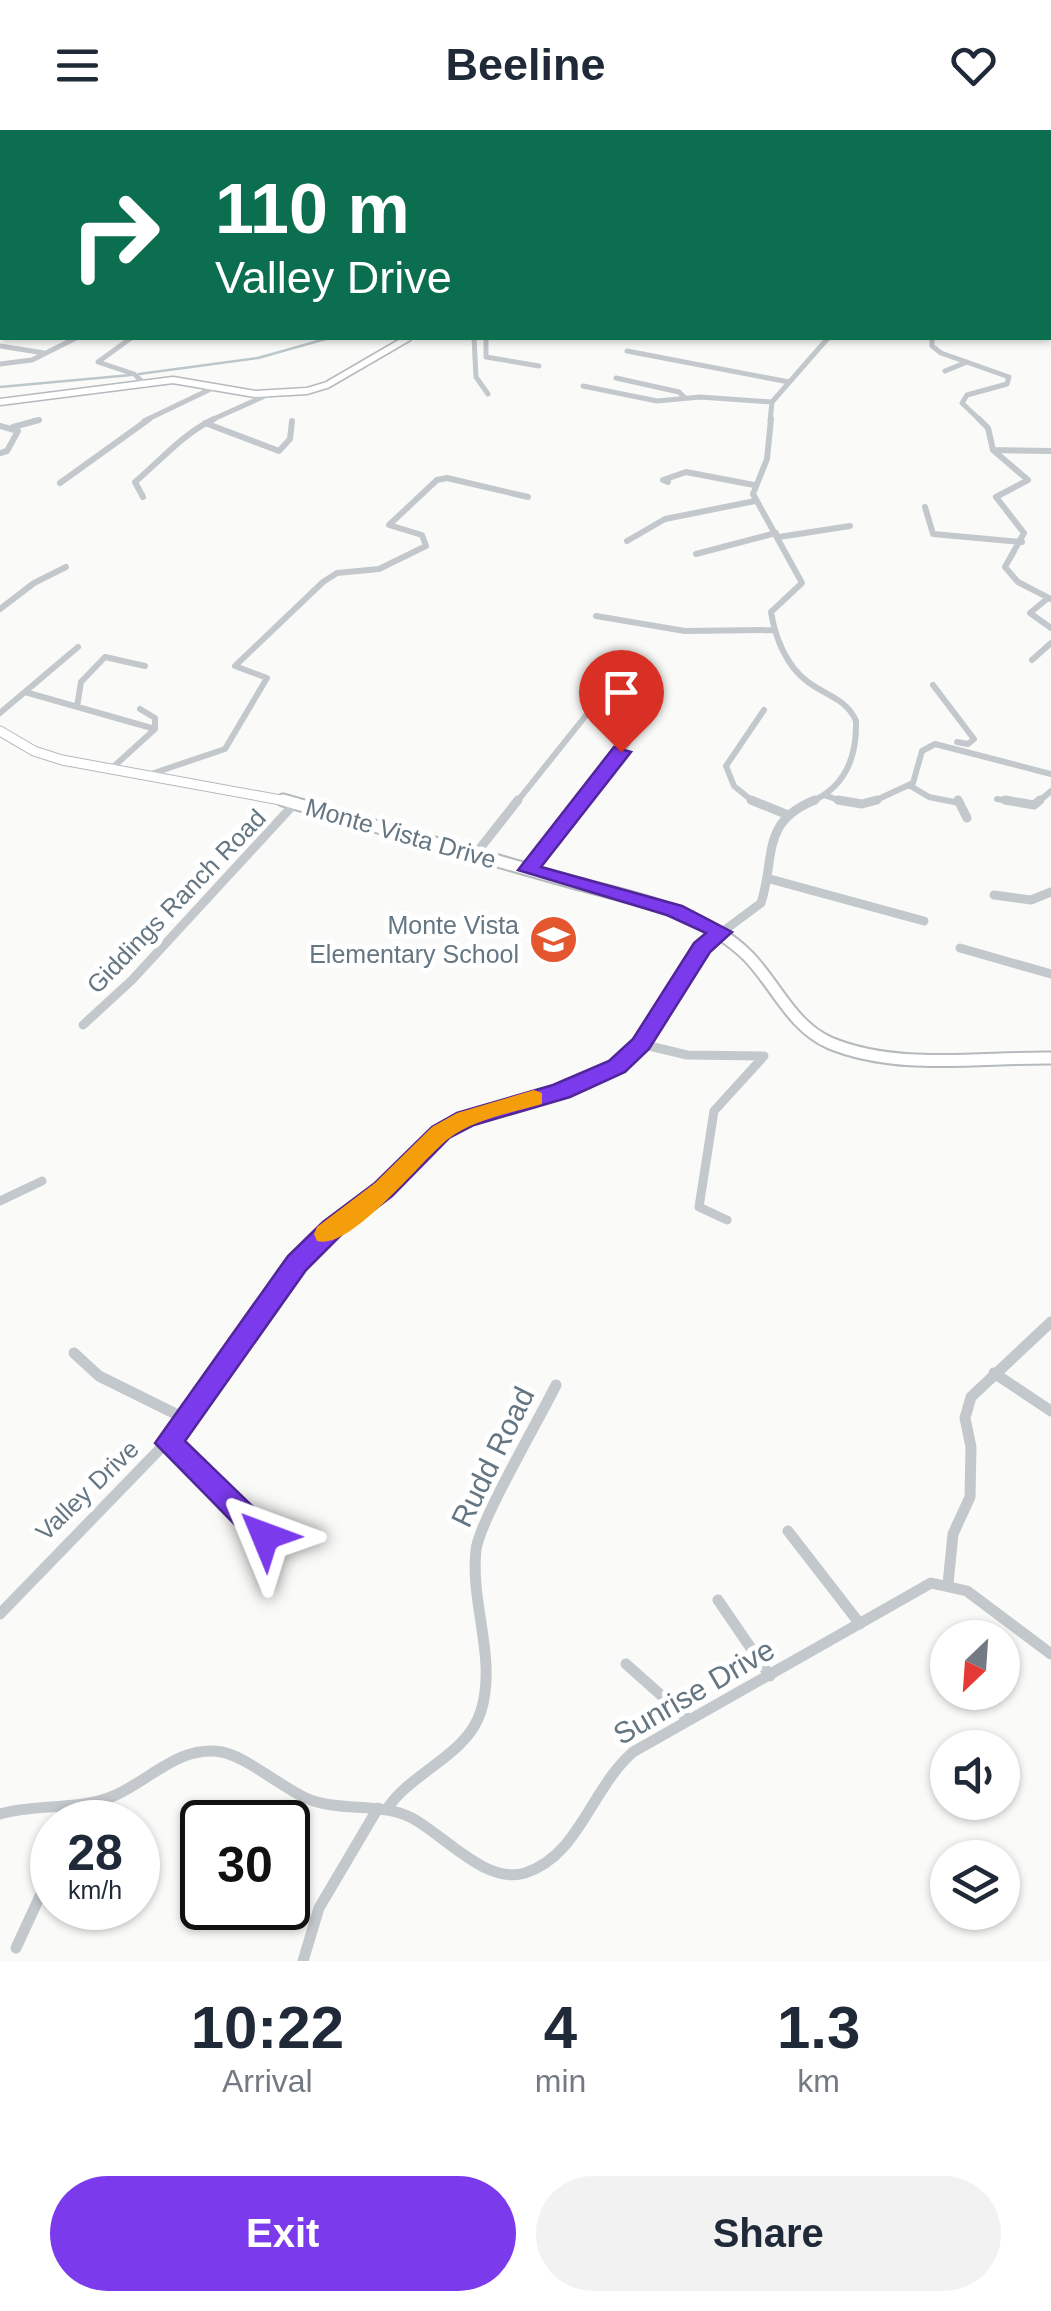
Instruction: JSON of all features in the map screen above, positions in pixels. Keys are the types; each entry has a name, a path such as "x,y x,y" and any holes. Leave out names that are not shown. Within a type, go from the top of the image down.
{"main road":[{"path":"0,402 184,380 267,395 324,387 405,340"},
{"name":"Monte Vista Drive","path":"0,732 48,756 295,803 674,910 722,932 750,957 806,1030 841,1048 894,1055 1051,1058"}],"street":[{"path":"0,364 44,353 72,340"},
{"path":"125,340 98,362 134,374 146,384"},
{"path":"474,340 476,377 488,394"},
{"path":"486,340 486,357 539,366"},
{"path":"826,340 772,402 767,458 754,486 755,501 802,583 770,612 774,630 800,676 838,699 854,716 856,730 843,780 824,796 788,815 776,830 770,879 924,921"},
{"path":"933,340 936,350 1009,377 1007,384 963,399 963,407 988,428 993,450 1028,480 996,497 1022,527 1022,542 1005,567 1018,582 1049,598 1030,613 1051,628"},
{"path":"0,346 44,353"},
{"path":"627,351 789,382"},
{"path":"944,372 967,362"},
{"path":"616,378 679,392 685,398"},
{"path":"60,483 141,423 218,386"},
{"path":"583,386 657,402 685,398 772,402"},
{"path":"142,498 135,482 180,444 188,431 267,395"},
{"path":"0,426 14,427 39,420"},
{"path":"205,422 280,451 290,440 292,421"},
{"path":"0,453 16,438 14,427"},
{"path":"993,450 1051,451"},
{"path":"668,482 663,480 686,472 754,486"},
{"path":"151,774 191,764 229,744 267,678 234,666 323,582 337,573 379,569 426,546 422,534 389,525 437,480 447,478 528,497"},
{"path":"627,541 636,531 696,508 755,501"},
{"path":"925,508 933,534 1022,542"},
{"path":"696,554 777,535 850,526"},
{"path":"0,609 66,567"},
{"path":"596,616 688,633 738,635 774,630"},
{"path":"1032,660 1051,643"},
{"path":"0,713 78,647"},
{"path":"80,708 74,704 80,682 105,657 145,666"},
{"path":"477,852 611,684"},
{"path":"824,796 850,806 867,807 918,778 922,751 940,744 968,744 974,739 933,686"},
{"path":"25,692 154,729"},
{"path":"528,870 628,743 618,736 630,706"},
{"path":"111,769 154,729 155,718 140,709"},
{"path":"764,710 726,766 730,784 748,800 788,815"},
{"path":"940,744 1051,774"},
{"path":"909,784 929,797 957,799 967,818"},
{"path":"997,799 1034,805 1051,791"},
{"name":"Giddings Ranch Road","path":"83,1025 132,980 295,803"},
{"name":"Valley Drive","path":"0,1614 44,1563 188,1420 207,1386 297,1263 332,1228 384,1190 428,1142 465,1119 592,1080 617,1067 641,1044 702,948 761,903 770,879"},
{"path":"994,896 1031,900 1051,892"},
{"path":"960,948 1051,974"},
{"path":"641,1044 686,1055 764,1056 740,1076 713,1110 699,1207 728,1220"},
{"path":"0,1200 42,1181"},
{"path":"1051,1322 970,1398 965,1418 971,1447 970,1498 953,1534 948,1584 967,1591 1051,1654"},
{"path":"74,1353 99,1376 188,1420"},
{"path":"994,1373 1051,1411"},
{"name":"Rudd Road","path":"303,1961 318,1908 382,1809 413,1776 470,1734 480,1714 486,1680 472,1573 476,1545 556,1385"},
{"path":"168,1443 265,1536"},
{"path":"788,1531 860,1624"},
{"name":"Sunrise Drive","path":"101,1800 182,1756 208,1752 234,1756 311,1800 409,1816 490,1870 520,1875 549,1863 565,1848 610,1772 633,1752 932,1583 948,1584"},
{"path":"718,1600 770,1676"},
{"path":"626,1664 690,1720"},
{"name":"Sunrise Drive","path":"0,1814 30,1806"},
{"path":"16,1948 30,1918"}],"waterway":[{"path":"139,374 258,358 322,340"},
{"path":"0,387 131,375"}],"slow traffic":[{"path":"326,1234 384,1190 440,1132 481,1113 534,1099"}],"place":[{"name":"Monte Vista Elementary School","path":"554,939"}],"route":[{"path":"265,1536 168,1443 297,1263 332,1228 384,1190 440,1132 481,1113 562,1091 617,1067 641,1044 702,948 722,932 674,910 528,870 621,752"}]}
